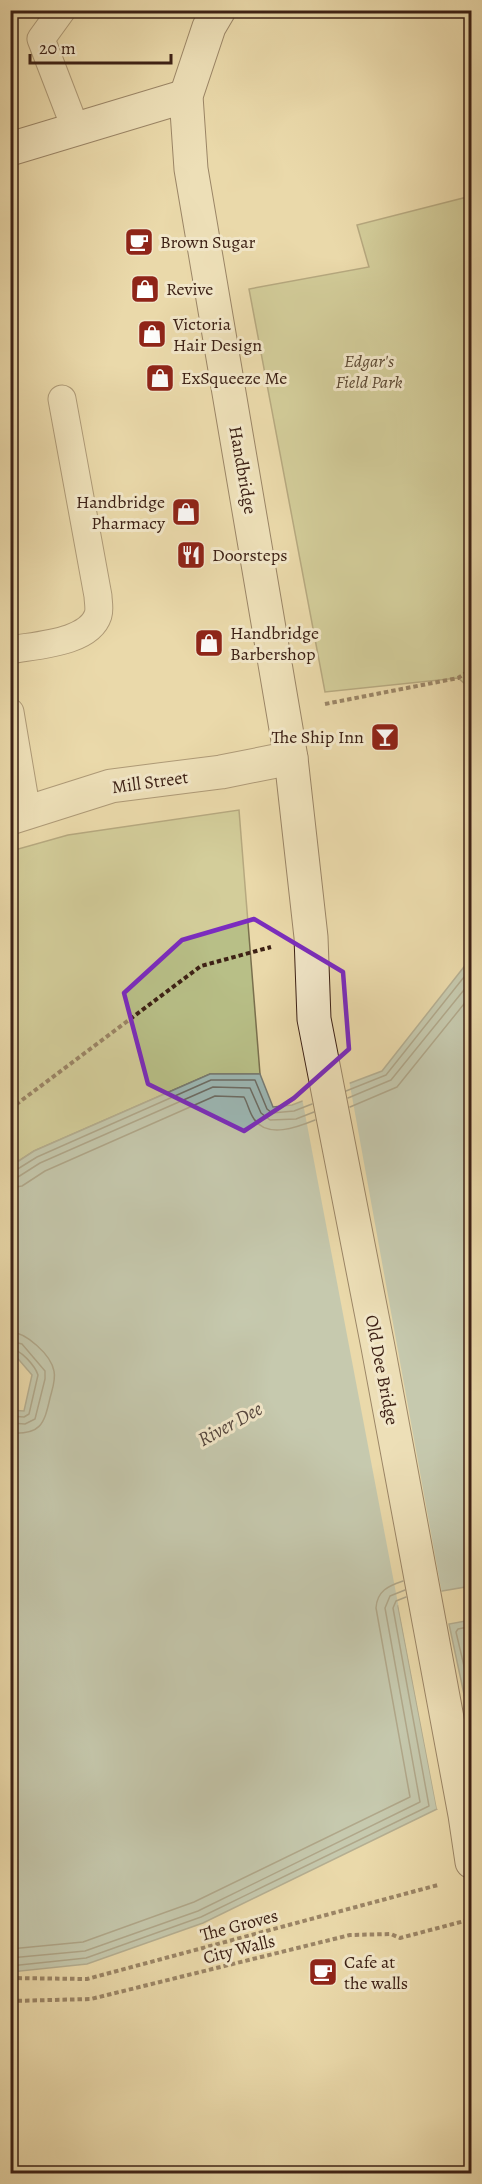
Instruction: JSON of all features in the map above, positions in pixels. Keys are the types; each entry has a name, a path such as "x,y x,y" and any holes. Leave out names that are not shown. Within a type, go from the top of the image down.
{"street":[{"name":"Handbridge","path":"219,10 209,27 186,96 191,169 285,712 311,937"},
{"path":"10,149 186,96"},
{"name":"Mill Street","path":"19,815 111,786 221,772 291,758"},
{"name":"Old Dee Bridge","path":"311,937 314,1019 378,1347 462,1802 471,1862"}],"lane":[{"path":"62,10 41,39 76,130"},
{"path":"10,650 78,637 90,629 98,614 98,596 62,399"},
{"path":"10,712 19,815"}],"path":[{"path":"285,712 458,678 471,670"},
{"path":"10,1109 201,966 311,937"},
{"name":"The Groves","path":"10,1978 87,1979 439,1885"},
{"name":"City Walls","path":"10,2001 91,1999 350,1935 391,1934 400,1938 471,1919"}],"highlighted area":[{"path":"254,919 343,972 349,1049 294,1098 244,1131 148,1084 124,993 182,940"}],"green space":[{"name":"Edgar's Field Park","path":"471,196 471,689 458,678 325,692 249,289 369,267 357,225"},
{"path":"239,810 260,1074 210,1074 34,1151 11,1166 11,851 68,835"}],"water":[{"name":"River Dee","path":"471,958 471,1586 442,1591 398,1606 437,1809 203,1923 87,1964 11,1972 10,1410 24,1411 32,1375 14,1354 11,1355 11,1166 34,1151 210,1074 260,1074 273,1107 292,1105 382,1071"},
{"path":"472,1620 471,1727 449,1624"}],"pier":[{"path":"349,1080 442,1594 402,1608 440,1808 437,1809 302,1098"}],"place":[{"name":"Brown Sugar","path":"139,242"},
{"name":"Revive","path":"145,289"},
{"name":"Victoria Hair Design","path":"152,334"},
{"name":"ExSqueeze Me","path":"160,378"},
{"name":"Handbridge Pharmacy","path":"186,512"},
{"name":"Doorsteps","path":"191,555"},
{"name":"Handbridge Barbershop","path":"209,643"},
{"name":"The Ship Inn","path":"385,737"},
{"name":"Cafe at the walls","path":"323,1972"}]}
